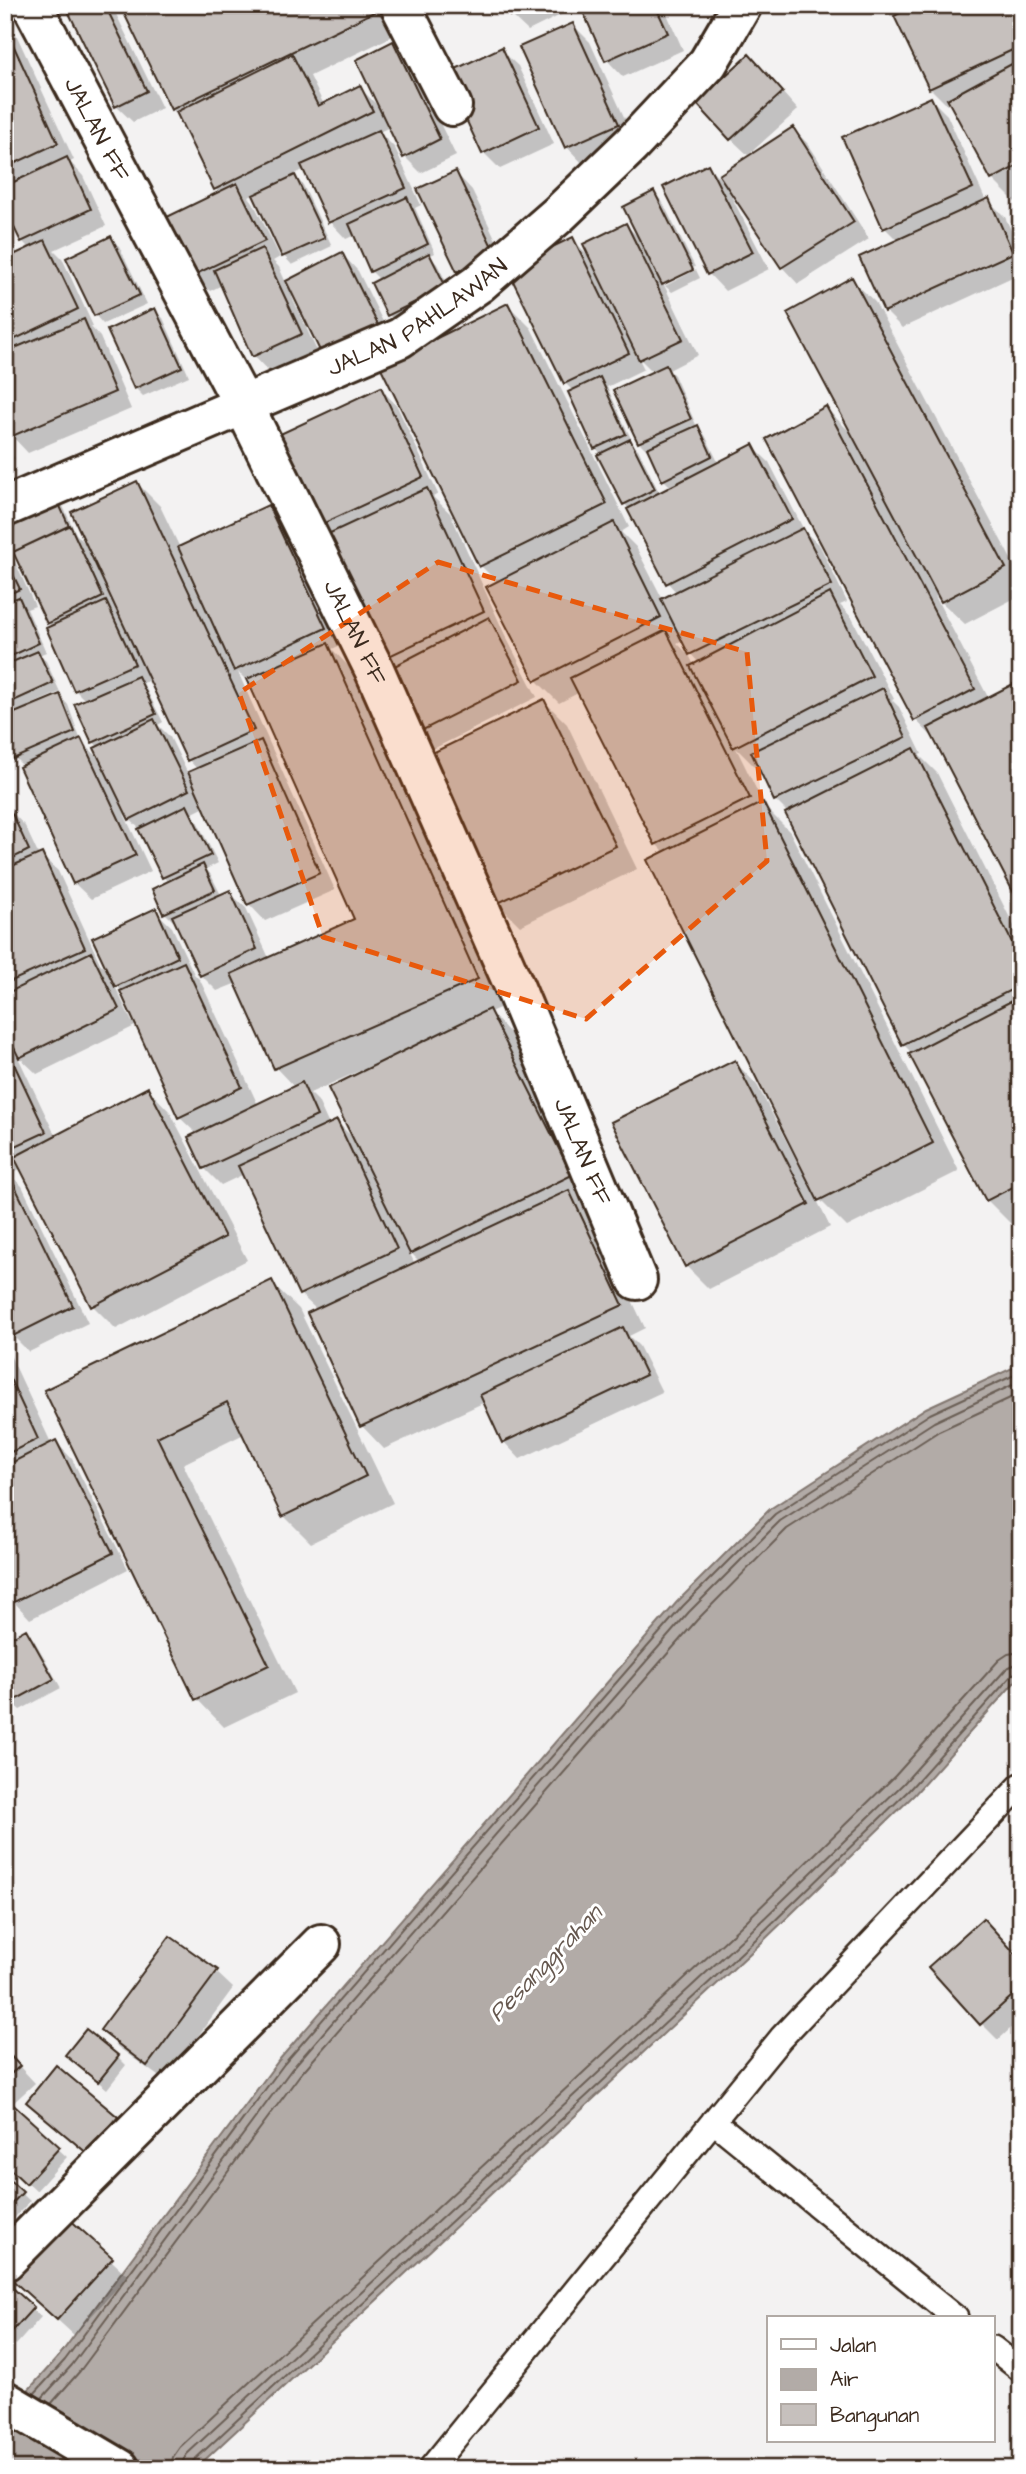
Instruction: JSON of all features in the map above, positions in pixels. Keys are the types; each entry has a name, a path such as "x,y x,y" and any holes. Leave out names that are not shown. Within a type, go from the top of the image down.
{"street":[{"name":"JALAN FF","path":"32,5 244,406 374,669 515,988 637,1280"},
{"path":"400,5 452,106"},
{"name":"JALAN PAHLAWAN","path":"5,507 400,338 478,284 559,214 708,63 742,5"},
{"path":"5,2261 321,1944"},
{"path":"5,2401 120,2469"}],"lane":[{"path":"430,2469 781,2038 1021,1785"},
{"path":"713,2121 954,2316"},
{"path":"995,2350 1021,2370"}],"highlighted area":[{"path":"438,562 747,652 767,861 586,1019 323,937 239,693"}],"water":[{"name":"Pesanggrahan","path":"1021,1364 1021,1675 914,1795 760,1944 195,2469 5,2469 5,2416 59,2356 279,2060 677,1602 770,1509 926,1408"}],"building":[{"path":"75,5 105,5 147,91 115,107 67,9"},
{"path":"120,5 370,5 374,12 171,110"},
{"path":"505,5 532,5 510,16"},
{"path":"580,5 655,5 668,33 605,61"},
{"path":"916,5 1014,5 1021,19 1021,46 929,89 894,16"},
{"path":"573,23 619,124 565,148 519,47"},
{"path":"5,27 58,143 5,168"},
{"path":"393,41 440,139 403,158 356,60"},
{"path":"502,47 539,127 482,154 445,74"},
{"path":"292,54 318,106 360,85 373,111 214,190 176,112"},
{"path":"749,54 783,92 730,140 696,103"},
{"path":"1021,59 1021,164 991,180 947,99"},
{"path":"931,97 973,188 883,229 842,137"},
{"path":"793,127 854,222 781,268 719,175"},
{"path":"379,130 406,188 328,223 301,165"},
{"path":"67,157 91,209 21,242 5,209 5,186"},
{"path":"708,164 753,252 707,275 663,187"},
{"path":"456,171 495,253 457,272 417,189"},
{"path":"295,175 325,238 282,257 253,195"},
{"path":"237,183 265,241 192,276 165,218"},
{"path":"654,191 693,270 662,285 623,207"},
{"path":"407,197 428,244 370,272 349,224"},
{"path":"989,198 1013,253 884,312 859,257"},
{"path":"626,223 683,339 639,360 583,244"},
{"path":"111,236 140,295 94,316 66,258"},
{"path":"573,237 629,353 564,384 507,269"},
{"path":"45,240 78,309 5,344 5,259"},
{"path":"262,248 302,334 252,357 214,270"},
{"path":"342,252 379,327 322,355 286,281"},
{"path":"429,253 446,287 387,316 371,283"},
{"path":"852,277 1006,568 941,602 787,313"},
{"path":"508,303 607,504 479,567 380,366"},
{"path":"155,308 182,367 134,389 107,330"},
{"path":"84,319 115,392 10,437 5,425 5,352"},
{"path":"666,365 691,419 638,443 613,390"},
{"path":"600,377 626,434 594,449 568,392"},
{"path":"381,387 423,477 318,526 276,436"},
{"path":"826,406 975,689 914,721 766,439"},
{"path":"698,425 712,456 662,481 647,448"},
{"path":"630,439 655,489 623,505 597,455"},
{"path":"753,444 792,519 666,584 627,509"},
{"path":"137,481 254,730 187,761 71,512"},
{"path":"427,488 484,611 385,658 328,534"},
{"path":"54,493 69,526 9,554 5,546 5,517"},
{"path":"268,505 326,628 234,671 178,547"},
{"path":"614,522 661,617 535,681 486,587"},
{"path":"70,525 103,597 47,624 13,552"},
{"path":"803,528 832,585 689,655 661,599"},
{"path":"5,558 20,589 5,596"},
{"path":"830,593 872,676 733,748 690,666"},
{"path":"19,597 39,643 5,659 5,602"},
{"path":"106,601 135,664 74,691 46,628"},
{"path":"489,617 522,680 413,735 381,673"},
{"path":"666,630 750,798 655,845 570,678"},
{"path":"328,643 478,979 274,1069 231,974 354,919 247,679"},
{"path":"38,651 53,683 5,705 5,665"},
{"path":"138,676 156,714 92,743 74,704"},
{"path":"1021,680 1021,907 928,728"},
{"path":"883,688 906,737 774,801 751,752"},
{"path":"60,694 75,732 13,759 5,739 5,717"},
{"path":"544,699 616,846 496,904 424,757"},
{"path":"154,719 189,790 129,820 94,748"},
{"path":"81,738 136,855 73,884 19,767"},
{"path":"261,740 320,873 247,905 188,772"},
{"path":"914,748 1021,960 1021,985 902,1045 785,813"},
{"path":"763,802 933,1143 818,1201 647,860"},
{"path":"187,805 211,855 162,878 138,829"},
{"path":"9,807 29,850 5,862 5,809"},
{"path":"42,853 85,948 5,984 5,869"},
{"path":"203,864 215,890 163,914 152,889"},
{"path":"230,890 257,949 200,976 172,916"},
{"path":"156,908 178,957 115,987 92,938"},
{"path":"91,952 119,1009 19,1058 5,1029 5,994"},
{"path":"184,962 242,1087 178,1118 120,991"},
{"path":"1021,996 1021,1183 986,1201 909,1054"},
{"path":"489,1009 572,1175 410,1254 328,1088"},
{"path":"5,1045 46,1132 5,1151"},
{"path":"735,1060 809,1204 685,1267 611,1122"},
{"path":"302,1082 317,1116 203,1169 188,1137"},
{"path":"148,1087 225,1237 91,1307 14,1157"},
{"path":"337,1120 397,1249 299,1295 238,1166"},
{"path":"6,1168 73,1306 11,1337 5,1325"},
{"path":"569,1190 623,1305 360,1427 307,1313"},
{"path":"272,1280 366,1476 282,1517 227,1402 157,1437 269,1665 195,1700 44,1390"},
{"path":"623,1327 646,1375 502,1443 480,1395"},
{"path":"5,1368 38,1439 5,1455"},
{"path":"56,1440 113,1553 12,1603 5,1589 5,1466"},
{"path":"26,1629 54,1679 10,1703 5,1694 5,1641"},
{"path":"983,1918 1021,1960 1021,1988 980,2025 928,1967"},
{"path":"170,1936 218,1970 147,2066 100,2030"},
{"path":"86,2029 119,2056 98,2082 65,2055"},
{"path":"5,2050 20,2066 5,2079"},
{"path":"56,2065 118,2117 88,2154 26,2102"},
{"path":"8,2100 60,2147 26,2184 5,2164 5,2103"},
{"path":"5,2176 23,2192 5,2211"},
{"path":"67,2217 113,2258 57,2320 10,2278"},
{"path":"5,2281 34,2307 6,2338 5,2337"}]}
